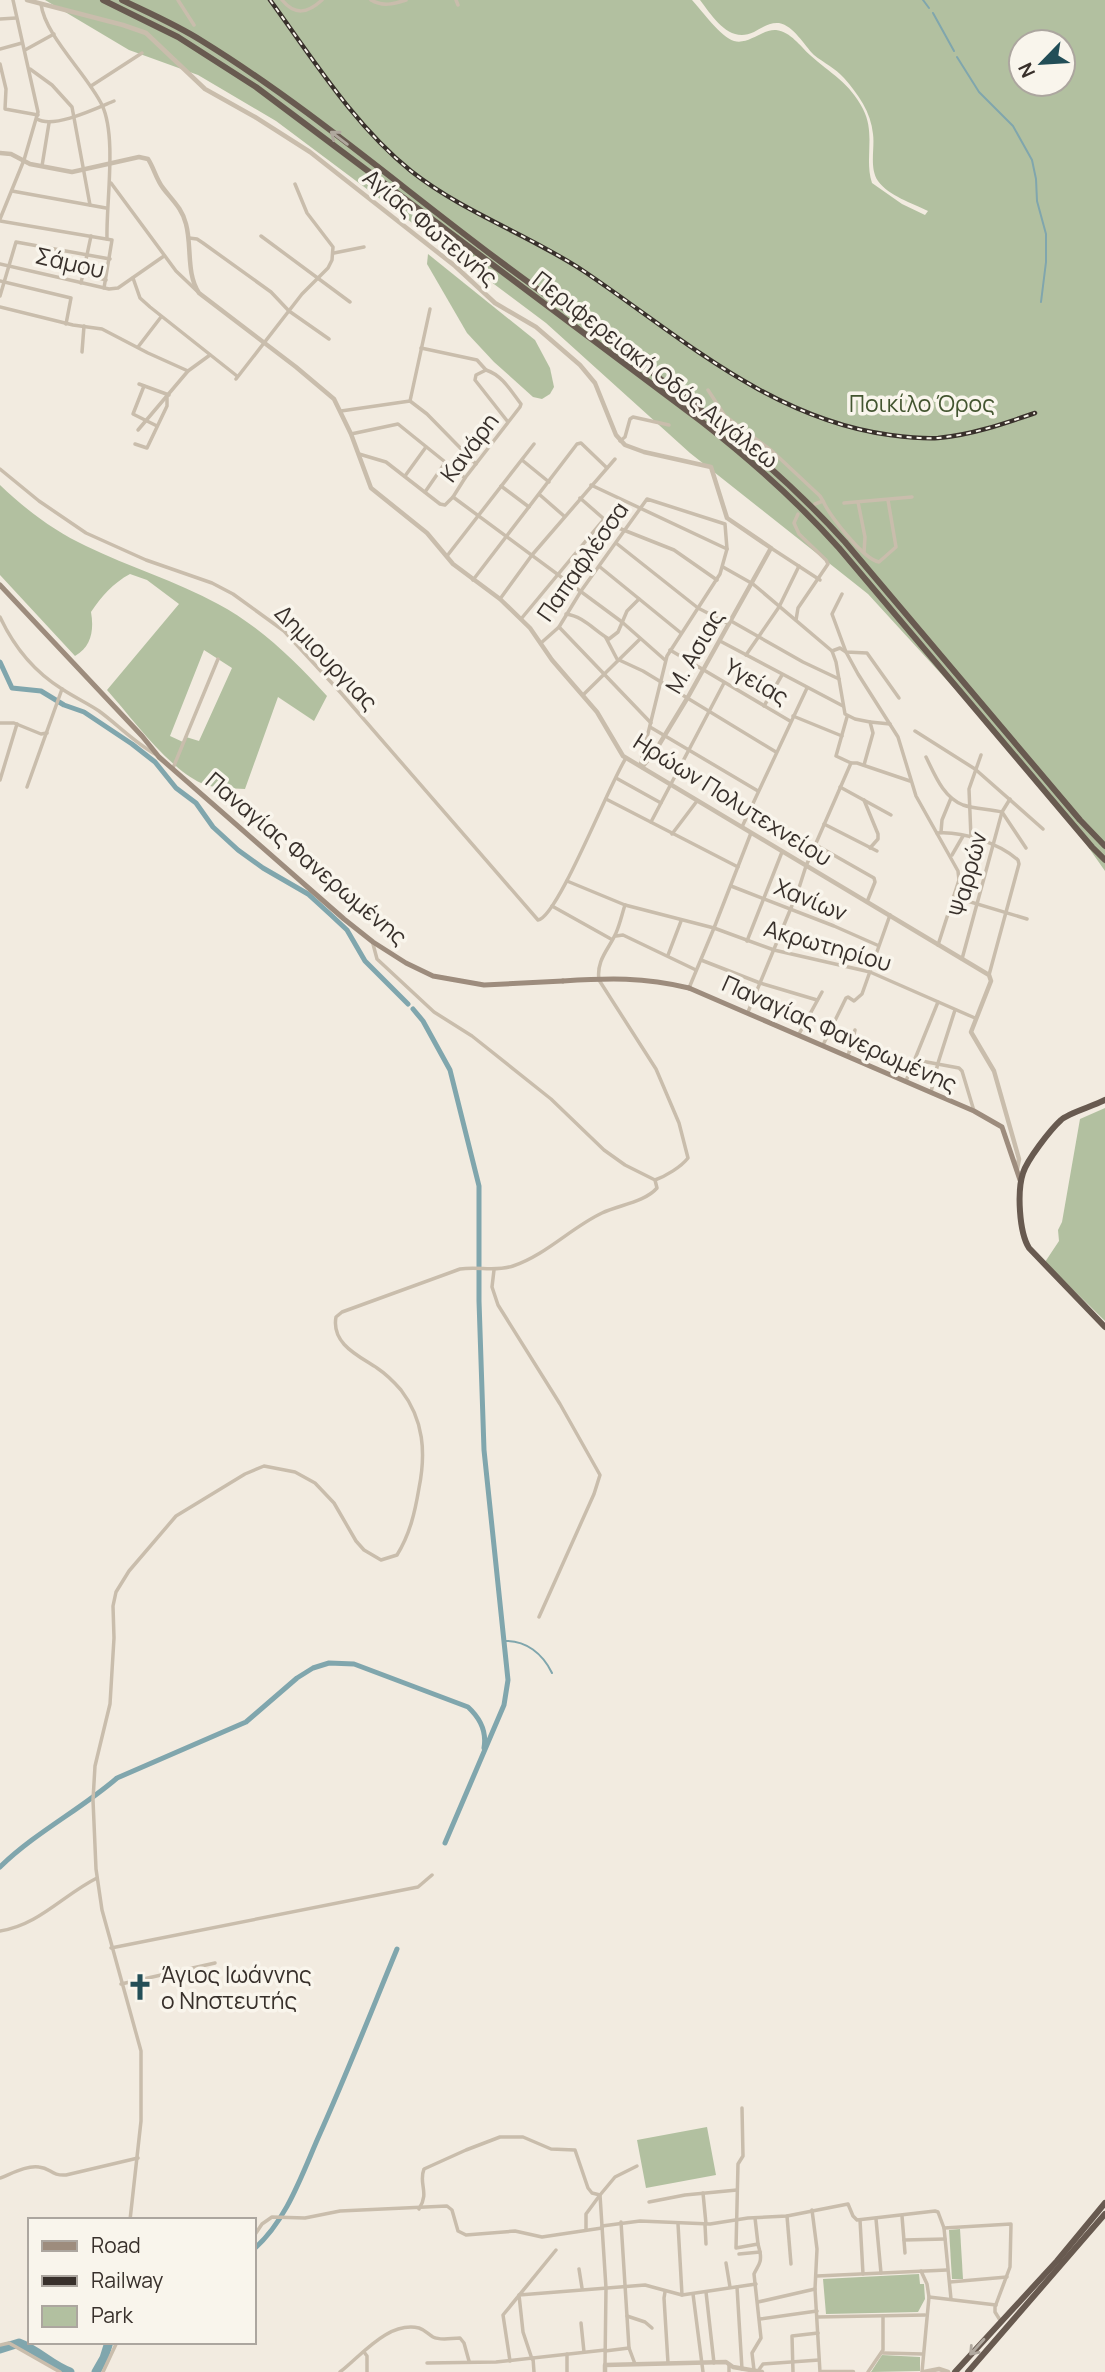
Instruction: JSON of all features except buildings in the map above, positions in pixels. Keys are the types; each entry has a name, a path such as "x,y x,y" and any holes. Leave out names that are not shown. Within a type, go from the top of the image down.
{"highway":[{"name":"Περιφερειακή Οδός Αιγάλεω","path":"103,0 178,37 247,80 681,406 760,469 799,504 856,566 1105,860"},
{"name":"Περιφερειακή Οδός Αιγάλεω","path":"122,0 200,40 261,80 593,328 766,463 804,498 845,542 1105,846"},
{"path":"1105,1100 1059,1121 1027,1166 1021,1183 1021,1222 1025,1242 1039,1260 1105,1327"},
{"path":"955,2372 1105,2203"},
{"path":"968,2372 1105,2214"}],"main road":[{"name":"Παναγίας Φανερωμένης","path":"0,585 157,755 373,942 420,971 445,979 484,985 625,978 658,981 689,988 974,1111 1002,1127 1021,1183"}],"street":[{"path":"13,0 37,117 24,160 0,220 112,240 104,288"},
{"name":"Αγίας Φωτεινής","path":"27,0 146,33 205,89 276,130 346,179 455,265 495,303 536,327 586,370 595,383 620,441"},
{"path":"178,0 194,25"},
{"path":"282,0 292,9 302,12 309,11 322,0"},
{"path":"371,0 387,5 406,0"},
{"path":"41,4 44,18 91,86 107,118 110,163 107,239"},
{"path":"0,19 16,18"},
{"path":"25,50 54,34"},
{"path":"0,49 22,43"},
{"path":"91,86 142,53"},
{"path":"0,64 6,89 5,109 49,122 72,117 114,101"},
{"path":"29,68 69,102 73,111 90,205"},
{"path":"42,166 49,122"},
{"path":"0,153 72,172 139,157 148,159 163,189 183,215 197,290"},
{"name":"Ηρώων Πολυτεχνείου","path":"109,182 183,279 328,393 341,411 371,488 426,533 446,557 521,619 545,652 597,712 626,758 989,975"},
{"path":"133,278 140,298 237,378 289,311 328,268 334,253 329,240 307,213 295,184"},
{"path":"12,191 107,208"},
{"path":"81,283 91,236"},
{"path":"261,236 350,302"},
{"path":"189,238 203,243 271,292 289,311 330,339"},
{"path":"0,296 14,244 18,241 110,259"},
{"path":"334,253 365,247"},
{"name":"Σάμου","path":"0,264 104,288 118,288 164,256"},
{"path":"83,274 106,279"},
{"path":"2,282 71,299 66,324"},
{"path":"0,307 66,324 103,328 188,371"},
{"path":"410,401 430,309"},
{"path":"138,348 161,317"},
{"path":"82,352 84,326"},
{"path":"421,348 477,360 486,370 476,375 475,380 508,422"},
{"path":"138,430 188,371 211,355"},
{"name":"Κανάρη","path":"425,492 445,505 521,404 500,377 486,370"},
{"path":"158,426 133,414 141,385 168,396"},
{"path":"708,390 725,416 772,451 817,492 827,511 864,553 879,562 896,547 888,500"},
{"path":"135,444 147,448 167,406 168,396"},
{"path":"341,411 410,401 439,425 476,464"},
{"path":"669,425 631,418 625,437 620,441 634,450 711,467 727,518 820,580"},
{"path":"351,434 393,423 401,426 465,478"},
{"path":"473,580 579,442 607,468"},
{"path":"446,557 534,444"},
{"path":"405,476 426,447"},
{"path":"359,454 386,462 425,492 445,463"},
{"path":"500,599 564,516 615,459"},
{"path":"522,460 549,482"},
{"name":"Δημιουργιας","path":"0,469 38,501 86,533 146,560 212,583 233,594 284,631 538,920 544,919 552,906"},
{"path":"591,485 727,548 717,580 665,661 641,767"},
{"path":"501,486 529,507"},
{"path":"540,495 564,516"},
{"path":"453,497 622,622 665,661"},
{"path":"844,503 912,497"},
{"path":"580,498 604,519 625,531 674,550 717,580"},
{"name":"Παπαφλέσσα","path":"541,643 559,627 581,591 645,501 650,499 722,521 726,526 727,548"},
{"path":"815,504 823,501"},
{"path":"858,502 865,537 864,553"},
{"path":"796,620 799,608 827,568 827,561 796,530 794,523 798,514"},
{"path":"521,619 604,519"},
{"path":"617,543 698,608 759,636 839,679"},
{"name":"Μ. Ασιας","path":"641,767 688,698 771,548"},
{"path":"746,655 779,607 799,566"},
{"path":"600,567 681,633"},
{"path":"723,567 753,584 832,651 843,706 848,716 836,756 910,781"},
{"path":"842,594 832,614 846,652 901,742 916,796 939,832 959,880 938,946"},
{"path":"607,638 612,638 618,632 627,611 639,599"},
{"path":"566,614 582,619 607,638 614,656 776,751"},
{"path":"0,617 14,644 37,671 62,690 100,712 127,735 157,755"},
{"path":"559,627 650,725 758,791"},
{"path":"583,695 640,639"},
{"path":"720,641 843,706"},
{"path":"832,651 840,648 846,652 867,653 899,698"},
{"name":"Υγείας","path":"670,650 764,706 842,736"},
{"path":"173,768 218,659"},
{"path":"764,706 782,675"},
{"path":"651,822 724,683"},
{"path":"742,827 807,688"},
{"path":"27,787 62,690"},
{"path":"848,716 890,724"},
{"path":"864,765 873,733 870,722"},
{"path":"0,723 17,724 41,734 47,733"},
{"path":"0,779 17,724"},
{"path":"915,731 975,769 1043,830"},
{"path":"971,838 970,789 981,755"},
{"path":"926,757 940,784 951,798 971,807 1002,813 1026,848"},
{"path":"626,758 567,881 552,906 613,938 623,935 696,970"},
{"path":"748,1012 851,762"},
{"path":"616,778 661,803"},
{"path":"840,787 891,815"},
{"path":"939,832 951,798"},
{"path":"606,799 738,867"},
{"path":"864,799 878,834 870,848"},
{"name":"Ψαρρών","path":"962,959 1002,813 1010,799"},
{"path":"672,834 697,800"},
{"path":"824,824 877,852"},
{"path":"939,832 993,845 1014,856 1019,864 989,975 991,981 971,1032 994,1071 1019,1159 1017,1169"},
{"path":"689,988 751,833"},
{"path":"951,856 963,836"},
{"path":"815,845 875,879 867,902"},
{"name":"Ακρωτηρίου","path":"747,941 782,852"},
{"name":"Ακρωτηρίου","path":"567,881 625,905 715,928 774,950 870,972 975,1018"},
{"name":"Χανίων","path":"731,886 877,945"},
{"path":"954,897 978,902 1027,919"},
{"path":"373,942 377,959 428,1007 472,1036 551,1099 604,1150 625,1165 655,1180 683,1164 688,1158 688,1150 656,1069 599,980 597,969 613,938 625,905"},
{"path":"823,1045 846,998 857,1000 890,915"},
{"path":"668,956 681,920"},
{"path":"701,960 760,983 817,1000"},
{"path":"799,1034 822,992"},
{"path":"906,1081 938,1001"},
{"path":"931,1092 956,1010"},
{"path":"848,1056 855,1030"},
{"path":"916,1059 956,1067 962,1071 974,1111"},
{"path":"130,2218 141,2121 141,2052 111,1948 97,1878 93,1800 95,1766 110,1704 114,1638 113,1598 129,1572 176,1516 254,1469 264,1466 281,1468 306,1477 325,1491 356,1541 374,1557 389,1559 397,1555 410,1531 419,1487 423,1459 421,1430 399,1388 381,1371 350,1352 335,1326 336,1317 342,1311 460,1269 482,1267 494,1270 527,1260 603,1213 650,1195 657,1188 655,1180"},
{"path":"494,1270 492,1287 498,1305 560,1404 600,1475 539,1616"},
{"path":"111,1948 418,1888 432,1875"},
{"path":"0,1931 29,1922 60,1903 85,1883 97,1878"},
{"path":"121,1983 215,1963"},
{"path":"742,2108 743,2157 738,2164 736,2248 758,2244"},
{"path":"419,2209 425,2194 422,2176 426,2168 500,2137 523,2137 551,2149 575,2150 588,2188 592,2193 600,2195"},
{"path":"0,2178 37,2166 54,2175 66,2175 138,2158"},
{"path":"586,2232 586,2214 600,2195 615,2177 637,2166"},
{"path":"649,2202 737,2190"},
{"path":"703,2193 706,2244"},
{"path":"600,2195 606,2288 605,2372"},
{"path":"256,2233 262,2224 272,2217 312,2218 355,2210 451,2207 458,2230 464,2235 515,2231 546,2237 586,2232 621,2222 705,2224 788,2216 848,2204 854,2219 860,2220 935,2211 938,2212 944,2228 951,2300"},
{"path":"812,2210 816,2235 815,2289 821,2372 853,2372"},
{"path":"788,2216 792,2264"},
{"path":"902,2216 905,2253"},
{"path":"755,2218 761,2263 754,2274 761,2338 752,2356 758,2371"},
{"path":"876,2219 881,2273"},
{"path":"860,2220 863,2274"},
{"path":"621,2222 629,2348 635,2364"},
{"path":"678,2224 682,2295"},
{"path":"944,2228 1012,2224 1012,2258 995,2312 1002,2322"},
{"path":"904,2240 945,2239"},
{"path":"510,2361 503,2316 556,2250"},
{"path":"739,2254 760,2252"},
{"path":"726,2263 730,2287"},
{"path":"579,2269 582,2289"},
{"path":"817,2276 947,2270"},
{"path":"921,2271 926,2279 929,2297 925,2315 923,2372 939,2369 948,2372"},
{"path":"950,2282 1007,2277"},
{"path":"519,2295 645,2285 682,2295 756,2284"},
{"path":"737,2287 743,2369"},
{"path":"758,2302 815,2289"},
{"path":"665,2291 668,2363"},
{"path":"705,2291 714,2363"},
{"path":"693,2293 703,2372"},
{"path":"519,2295 524,2335 533,2358 534,2372"},
{"path":"929,2297 996,2305"},
{"path":"760,2319 817,2311"},
{"path":"868,2372 882,2353 883,2315"},
{"path":"817,2317 925,2315"},
{"path":"627,2316 645,2322 652,2328"},
{"path":"581,2323 584,2352"},
{"path":"340,2372 364,2352 404,2327 418,2328 436,2338 460,2338 470,2362"},
{"path":"793,2372 793,2335 818,2333"},
{"path":"103,2372 116,2344"},
{"path":"0,2345 14,2346 60,2372"},
{"path":"427,2363 510,2361 629,2348"},
{"path":"364,2352 367,2356 367,2372"},
{"path":"882,2353 923,2354"},
{"path":"567,2354 567,2372"},
{"path":"758,2371 763,2364 819,2360"},
{"path":"661,2363 661,2372"},
{"path":"605,2365 714,2363 758,2371"},
{"path":"729,2364 729,2372"}],"green space":[{"name":"Ποικίλο Όρος","path":"45,0 692,0 729,39 740,42 771,30 781,31 791,36 839,79 858,100 867,118 872,183 902,204 925,215 928,211 894,195 875,176 870,118 859,97 841,74 814,55 794,32 784,25 772,23 745,35 729,32 700,0 1105,0 1105,871 1051,794 868,594 690,453 546,323 276,121 198,75 129,50"},
{"path":"428,254 535,340 550,368 554,387 550,394 542,399 533,397 467,333 427,264"},
{"path":"0,485 19,503 63,534 102,554 186,588 234,613 277,646 327,696 314,721 278,697 245,789 206,785 189,776 163,754 107,690 179,604 147,580 130,574 108,591 91,612 92,625 88,643 75,656 0,575","holes":["204,650 232,668 199,741 186,737 183,742 170,736"]},
{"path":"1105,1108 1105,1321 1045,1262 1059,1241 1058,1230 1062,1222 1080,1119"},
{"path":"707,2127 716,2175 646,2188 637,2140"},
{"path":"960,2229 963,2279 952,2279 949,2230"},
{"path":"919,2274 920,2284 924,2284 925,2299 918,2312 826,2314 823,2279"},
{"path":"882,2355 920,2357 920,2371 871,2372"}],"waterway":[{"path":"923,0 929,8"},
{"path":"933,13 954,51"},
{"path":"957,57 979,92 1013,126 1032,160 1037,201 1046,234 1041,302"},
{"path":"0,662 12,688 41,691 64,705 84,712 155,762 176,788 196,803 213,827 238,850 308,894 347,930 365,961 408,1004"},
{"path":"413,1009 423,1021 450,1070 479,1186 479,1301 484,1450 508,1680 504,1705 445,1843"},
{"path":"504,1641 520,1643 533,1650 544,1660 552,1673"},
{"path":"0,1867 28,1843 117,1778 246,1722 297,1678 313,1668 329,1663 354,1664 468,1707 482,1725 484,1748"},
{"path":"256,2247 284,2212 299,2183 397,1949"},
{"path":"0,2349 19,2343 70,2372"},
{"path":"96,2372 108,2344"}],"railway":[{"path":"270,0 353,112 390,153 411,171 453,199 585,272 692,348 767,394 806,412 847,426 914,438 963,434 1035,413"}],"place":[{"name":"Άγιος Ιωάννης ο Νηστευτής","path":"140,1987"}]}
